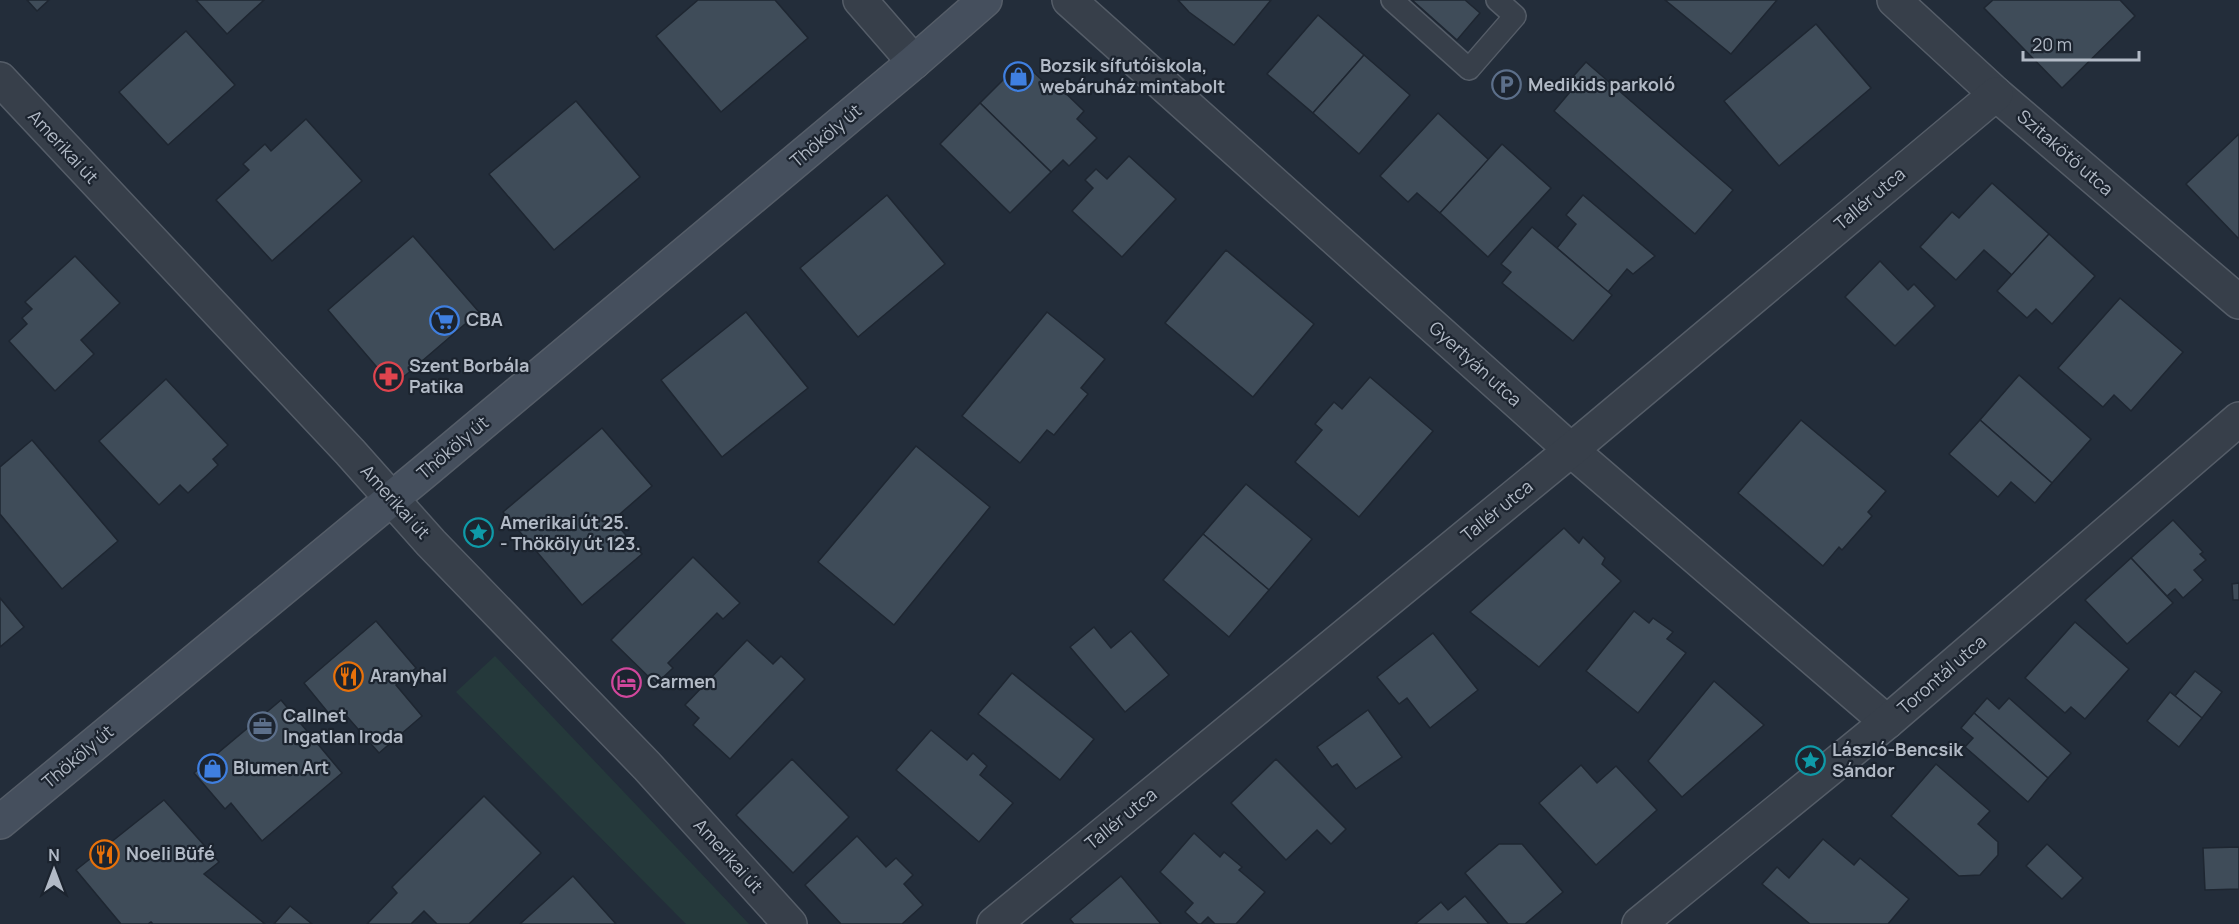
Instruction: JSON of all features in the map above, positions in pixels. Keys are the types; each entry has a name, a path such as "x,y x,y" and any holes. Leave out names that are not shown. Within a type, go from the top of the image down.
{"main road":[{"name":"Thököly út","path":"0,822 392,498 914,62 985,0"}],"street":[{"path":"860,0 914,62"},
{"name":"Gyertyán utca","path":"1069,0 1571,450 1887,722"},
{"name":"Szitakötő utca","path":"1894,0 1996,93 2239,302"},
{"name":"Amerikai út","path":"0,79 440,551 646,766 790,924"},
{"name":"Tallér utca","path":"994,924 1571,450 1996,93"},
{"name":"Torontál utca","path":"1639,924 1887,722 2239,419"}],"lane":[{"path":"1392,0 1469,69 1515,16 1497,0"}],"green space":[{"path":"495,656 749,924 686,924 456,692"}],"building":[{"path":"27,0 49,0 37,11"},
{"path":"196,0 264,0 227,34"},
{"path":"698,0 775,0 808,38 721,112 656,36"},
{"path":"1178,0 1271,0 1234,45 1189,12"},
{"path":"1412,0 1465,0 1480,13 1457,40"},
{"path":"1665,0 1777,0 1731,54"},
{"path":"1993,0 2120,0 2135,16 2062,88 1984,8"},
{"path":"1318,15 1364,55 1313,113 1267,74"},
{"path":"1816,24 1871,88 1779,166 1724,101"},
{"path":"186,31 235,85 168,145 119,92"},
{"path":"1364,55 1410,95 1359,154 1313,113"},
{"path":"1022,61 1048,86 1053,81 1084,111 1077,119 1097,138 1069,166 1063,160 1051,172 980,103"},
{"path":"1586,62 1733,190 1695,234 1554,111 1575,86 1569,81"},
{"path":"576,101 640,177 554,250 489,174"},
{"path":"980,103 1051,172 1010,213 940,144"},
{"path":"1438,113 1489,160 1440,213 1417,193 1408,202 1380,176"},
{"path":"306,119 362,181 272,261 216,200 249,170 243,164 265,144 271,151"},
{"path":"2239,134 2239,239 2186,184"},
{"path":"1502,144 1551,188 1488,257 1440,213"},
{"path":"1129,156 1176,199 1122,257 1072,211 1093,188 1085,180 1096,169 1107,179"},
{"path":"1992,183 2049,234 2012,275 1984,250 1956,280 1920,247 1952,212 1959,218"},
{"path":"887,195 945,264 858,337 800,268"},
{"path":"1583,195 1655,256 1633,274 1627,269 1608,292 1557,248 1576,224 1566,215"},
{"path":"1532,227 1612,295 1573,341 1502,283 1511,272 1501,264"},
{"path":"2049,234 2095,276 2052,324 2036,309 2027,318 1997,291"},
{"path":"413,236 479,312 393,386 328,310"},
{"path":"1226,250 1314,324 1253,397 1165,323"},
{"path":"75,256 120,303 81,340 94,354 55,391 9,341 27,324 22,318 32,309 25,302"},
{"path":"1880,261 1908,290 1914,284 1935,306 1895,346 1845,297"},
{"path":"2120,298 2183,352 2131,411 2114,395 2103,407 2058,368"},
{"path":"746,312 808,388 722,457 661,380"},
{"path":"1047,312 1105,359 1081,388 1088,394 1054,435 1047,430 1020,463 962,416"},
{"path":"2019,375 2091,439 2052,483 1980,420"},
{"path":"1370,377 1433,431 1359,517 1295,462 1322,430 1315,424 1334,402 1342,409"},
{"path":"166,379 228,445 213,459 218,465 188,493 180,485 159,505 99,441"},
{"path":"1801,420 1886,491 1868,512 1872,516 1842,550 1839,547 1823,566 1738,493"},
{"path":"1980,420 2052,483 2035,503 2011,482 1998,497 1949,454"},
{"path":"602,428 652,486 613,520 642,554 582,605 503,512"},
{"path":"32,440 118,541 62,589 0,514 0,467"},
{"path":"916,446 990,507 894,625 818,562"},
{"path":"1246,484 1312,539 1269,590 1203,534"},
{"path":"2173,520 2203,552 2200,554 2206,560 2194,570 2203,580 2183,598 2175,589 2167,596 2131,558"},
{"path":"1564,528 1579,543 1583,537 1605,558 1602,564 1621,581 1539,667 1470,612"},
{"path":"1203,534 1269,590 1229,637 1163,580"},
{"path":"693,557 740,603 723,619 717,613 668,663 673,668 656,684 611,640"},
{"path":"2131,558 2173,603 2127,644 2085,600"},
{"path":"2239,583 2239,600 2233,600 2232,584"},
{"path":"0,598 24,627 0,647"},
{"path":"1634,611 1649,623 1653,618 1673,632 1667,639 1686,653 1638,713 1586,671"},
{"path":"376,621 416,668 396,685 422,716 379,753 344,713 335,721 304,683"},
{"path":"2075,622 2129,669 2085,719 2071,707 2065,713 2025,678"},
{"path":"1094,627 1111,648 1131,631 1169,675 1125,712 1070,647"},
{"path":"1433,633 1478,690 1430,728 1407,698 1399,704 1377,677"},
{"path":"747,640 773,664 781,656 805,679 730,759 693,725 699,718 685,705"},
{"path":"2195,671 2222,692 2202,718 2175,696"},
{"path":"1012,673 1094,739 1060,780 978,714"},
{"path":"1714,681 1764,725 1682,797 1648,761"},
{"path":"2170,692 2202,718 2179,747 2147,721"},
{"path":"1987,698 1999,709 2009,698 2071,753 2048,778 1974,713"},
{"path":"281,700 342,773 262,841 231,803 225,809 194,773"},
{"path":"1368,710 1402,757 1356,789 1337,764 1332,767 1317,747"},
{"path":"1974,713 2048,778 2028,802 1965,747 1973,738 1961,728"},
{"path":"931,730 967,760 973,753 987,766 980,775 1013,803 979,842 896,770"},
{"path":"792,759 849,817 793,873 736,815"},
{"path":"1276,759 1346,829 1331,844 1317,830 1286,860 1231,803"},
{"path":"1936,764 1990,811 1978,824 1998,842 1998,855 1980,875 1959,876 1891,816"},
{"path":"1581,765 1597,783 1616,766 1657,810 1596,865 1539,803"},
{"path":"484,796 541,853 469,924 437,924 424,911 411,924 367,924 397,893 392,887"},
{"path":"164,800 219,862 204,874 265,924 153,924 151,922 121,924 76,870"},
{"path":"1194,833 1220,857 1224,852 1242,867 1239,870 1265,892 1236,924 1215,924 1208,917 1198,924 1185,912 1193,903 1160,872"},
{"path":"857,836 886,867 896,858 913,875 904,884 923,905 902,924 841,924 805,885"},
{"path":"1823,839 1854,865 1860,858 1909,899 1888,924 1810,924 1762,884 1777,867 1789,878"},
{"path":"1499,844 1522,844 1563,892 1525,924 1508,924 1465,873"},
{"path":"2047,844 2083,878 2062,899 2026,866"},
{"path":"2239,847 2239,889 2205,890 2203,848"},
{"path":"573,876 616,924 520,924"},
{"path":"1121,876 1161,924 1074,924 1070,919"},
{"path":"1465,896 1489,924 1415,924 1441,902 1448,910"},
{"path":"290,906 312,924 274,924"}],"place":[{"name":"Bozsik sífutóiskola, webáruház mintabolt","path":"1019,76"},
{"name":"Medikids parkoló","path":"1507,85"},
{"name":"CBA","path":"445,320"},
{"name":"Szent Borbála Patika","path":"388,376"},
{"name":"Amerikai út 25. - Thököly út 123.","path":"479,533"},
{"name":"Aranyhal","path":"349,676"},
{"name":"Carmen","path":"626,682"},
{"name":"Callnet Ingatlan Iroda","path":"262,726"},
{"name":"László-Bencsik Sándor","path":"1811,760"},
{"name":"Blumen Art","path":"212,768"},
{"name":"Noeli Büfé","path":"105,854"}]}
